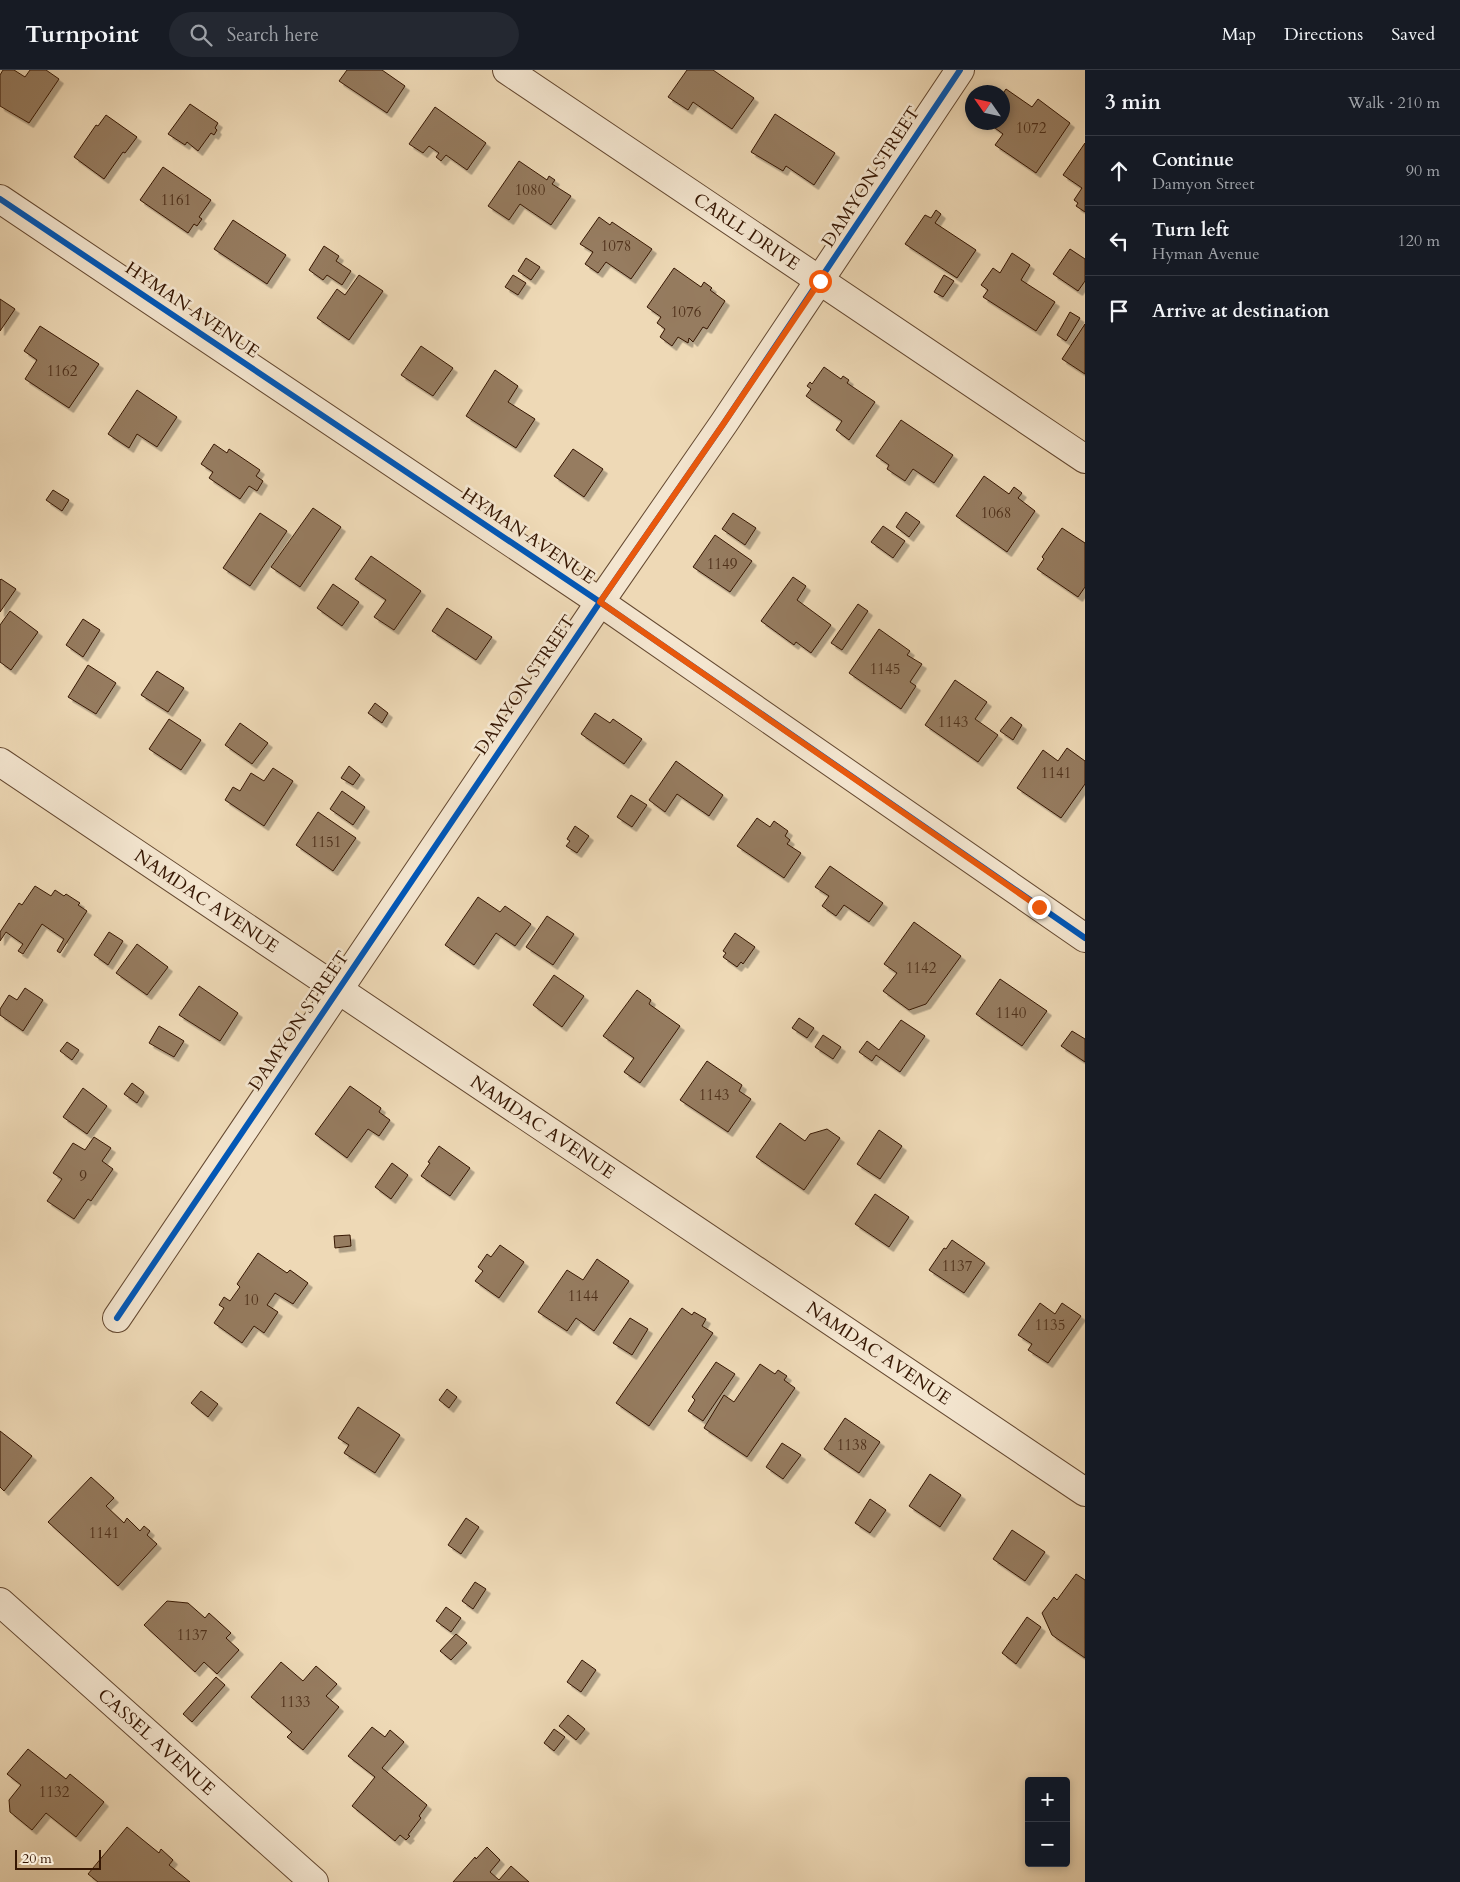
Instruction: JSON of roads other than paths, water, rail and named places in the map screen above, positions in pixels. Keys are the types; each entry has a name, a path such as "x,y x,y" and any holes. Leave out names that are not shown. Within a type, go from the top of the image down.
{"street":[{"name":"CARLL DRIVE","path":"507,70 1085,458"},
{"name":"DAMYON STREET","path":"117,1318 600,602 820,281 960,70"},
{"name":"HYMAN AVENUE","path":"0,199 600,602 1085,938"},
{"name":"NAMDAC AVENUE","path":"0,762 339,988 1085,1492"},
{"name":"CASSEL AVENUE","path":"0,1602 314,1882"}]}
